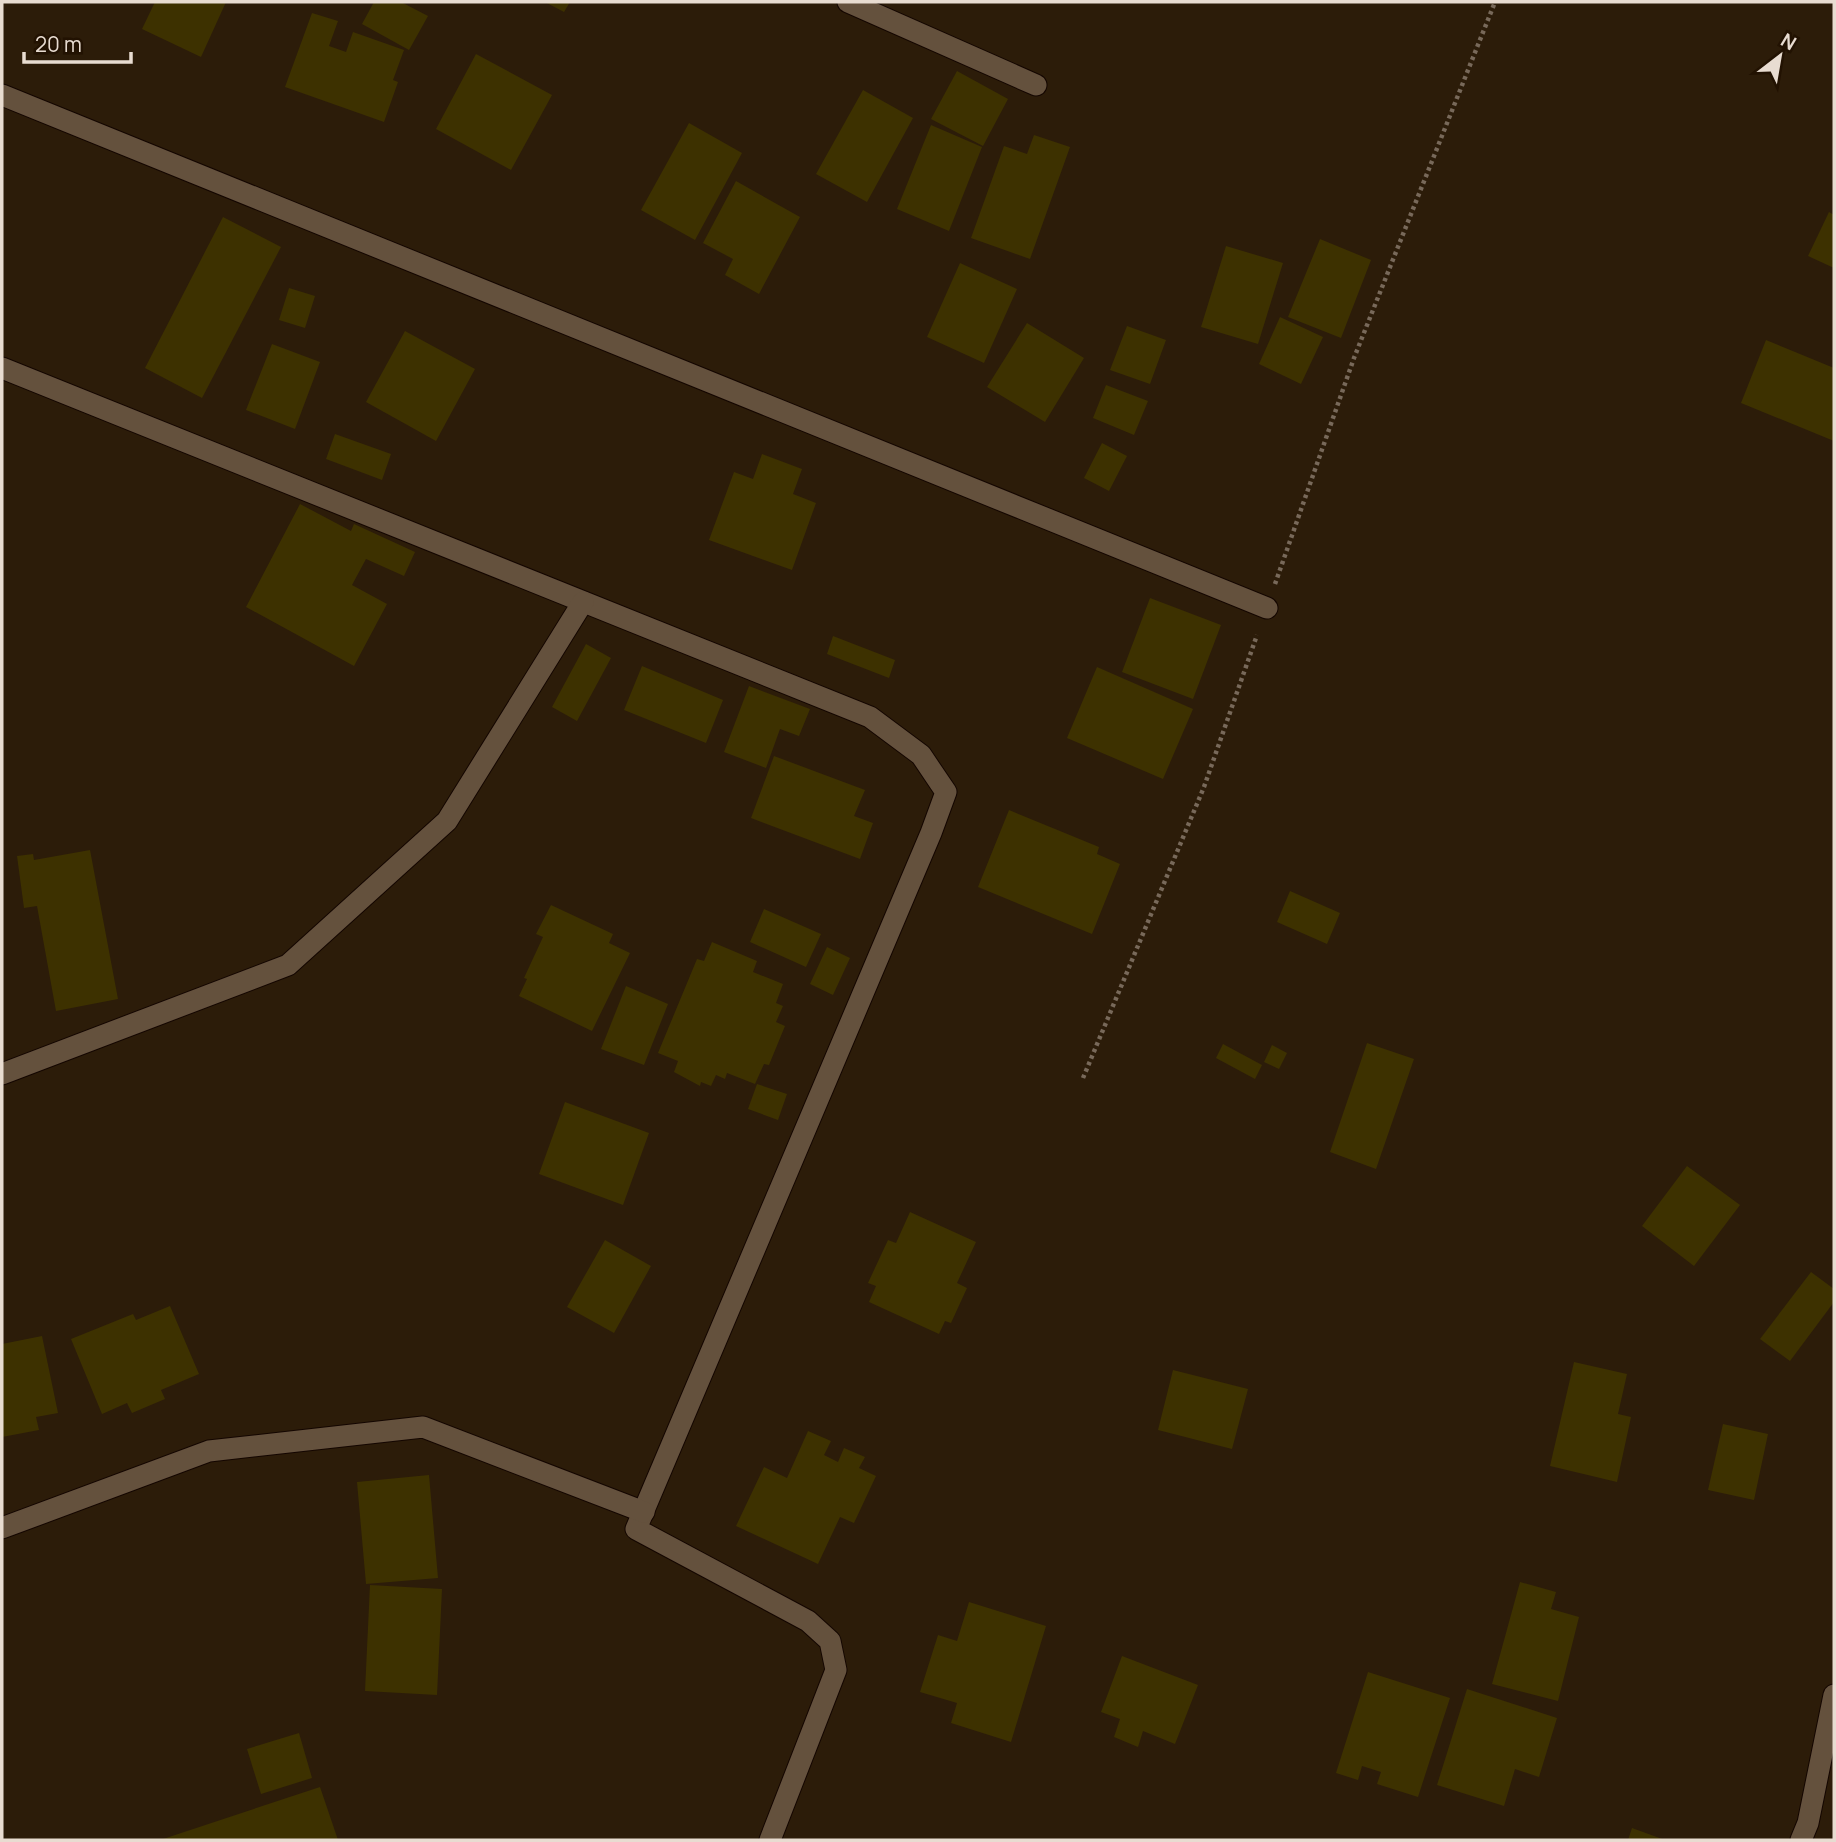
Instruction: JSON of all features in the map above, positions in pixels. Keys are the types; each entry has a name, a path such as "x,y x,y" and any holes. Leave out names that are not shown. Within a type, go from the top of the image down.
{"street":[{"path":"848,2 1035,85"},
{"path":"2,95 1267,608"},
{"path":"2,368 870,718 921,755 946,792 636,1529 808,1621 830,1641 836,1670 770,1840"},
{"path":"2,1074 288,965 447,821 583,601"},
{"path":"2,1528 209,1451 423,1427 643,1512"},
{"path":"1801,1840 1808,1823 1834,1695"}],"path":[{"path":"1083,1078 1204,787 1354,358 1495,2"}],"building":[{"path":"155,2 226,2 201,57 142,29"},
{"path":"374,2 401,2 428,16 409,50 362,24"},
{"path":"545,2 570,2 564,12"},
{"path":"312,13 338,21 329,46 346,52 353,32 404,50 393,80 398,82 384,122 285,87"},
{"path":"476,54 552,95 511,170 436,129"},
{"path":"957,71 1008,99 983,146 931,119"},
{"path":"863,90 913,118 867,202 816,174"},
{"path":"689,123 742,153 695,240 641,210"},
{"path":"931,125 982,147 949,231 897,209"},
{"path":"1034,135 1070,147 1030,259 971,238 1004,146 1027,154"},
{"path":"736,181 800,217 759,294 725,275 733,259 703,243"},
{"path":"1829,212 1834,215 1834,268 1808,256"},
{"path":"223,217 281,247 202,398 145,368"},
{"path":"1320,239 1371,260 1341,338 1288,317"},
{"path":"1226,246 1283,263 1258,344 1201,327"},
{"path":"960,263 1017,289 984,363 927,337"},
{"path":"289,288 315,296 305,328 279,320"},
{"path":"1280,317 1323,337 1301,384 1259,364"},
{"path":"1027,323 1084,358 1045,422 987,387"},
{"path":"1127,326 1166,340 1150,384 1110,370"},
{"path":"405,331 475,369 436,441 366,402"},
{"path":"1766,340 1834,368 1834,441 1741,403"},
{"path":"272,344 320,362 295,429 246,410"},
{"path":"1106,385 1148,401 1134,435 1093,418"},
{"path":"335,434 391,454 382,480 326,459"},
{"path":"1102,443 1127,456 1109,491 1084,478"},
{"path":"762,454 802,469 793,494 816,503 792,570 709,540 734,472 753,479"},
{"path":"300,504 351,531 354,524 415,552 404,576 366,559 352,585 387,604 354,666 246,607"},
{"path":"1150,598 1221,625 1193,699 1122,672"},
{"path":"833,636 895,660 889,678 827,654"},
{"path":"586,644 611,658 577,721 552,707"},
{"path":"642,666 723,700 706,743 624,710"},
{"path":"1097,667 1193,709 1163,779 1067,738"},
{"path":"749,686 810,709 799,736 780,729 766,768 724,752"},
{"path":"774,756 865,790 854,816 873,823 860,859 751,818"},
{"path":"1009,810 1099,847 1097,854 1120,864 1092,934 978,887"},
{"path":"90,850 118,999 56,1011 37,906 24,908 17,856 33,854 34,860"},
{"path":"1290,891 1340,913 1327,944 1277,922"},
{"path":"551,905 613,934 609,943 630,953 592,1031 519,996 527,979 524,978 543,937 536,934"},
{"path":"764,909 821,934 806,967 750,942"},
{"path":"712,942 757,961 753,972 783,984 776,1003 783,1006 776,1022 785,1026 769,1065 764,1064 755,1084 727,1073 725,1079 716,1075 711,1086 701,1082 700,1086 674,1072 678,1061 658,1053 697,959 704,961"},
{"path":"827,947 850,958 833,995 810,984"},
{"path":"626,986 668,1004 644,1065 601,1049"},
{"path":"1367,1043 1414,1059 1376,1169 1330,1152"},
{"path":"1223,1044 1262,1065 1255,1079 1216,1058"},
{"path":"1272,1045 1287,1053 1279,1069 1264,1062"},
{"path":"757,1084 787,1094 778,1120 748,1109"},
{"path":"565,1102 649,1133 623,1205 539,1174"},
{"path":"1687,1166 1740,1205 1694,1266 1642,1226"},
{"path":"910,1212 976,1242 957,1283 967,1288 951,1323 945,1321 939,1334 869,1302 876,1286 868,1283 888,1240 896,1243"},
{"path":"605,1240 651,1266 614,1333 567,1307"},
{"path":"1811,1272 1834,1289 1834,1302 1790,1361 1760,1339"},
{"path":"170,1306 199,1374 161,1390 165,1399 132,1413 127,1403 102,1414 71,1339 133,1314 136,1320"},
{"path":"42,1336 58,1413 36,1417 39,1430 2,1437 2,1344"},
{"path":"1574,1362 1627,1374 1618,1414 1631,1417 1617,1482 1550,1466"},
{"path":"1173,1370 1248,1389 1232,1449 1158,1430"},
{"path":"1723,1424 1768,1434 1754,1500 1708,1490"},
{"path":"808,1431 831,1441 824,1455 838,1462 844,1448 865,1457 859,1468 876,1476 854,1523 840,1517 818,1564 736,1526 764,1467 787,1478"},
{"path":"429,1475 438,1578 366,1584 357,1482"},
{"path":"1520,1582 1556,1592 1551,1609 1579,1617 1558,1701 1492,1684"},
{"path":"370,1585 442,1589 437,1695 365,1691"},
{"path":"969,1602 1046,1626 1011,1742 951,1723 957,1703 920,1692 938,1635 957,1641"},
{"path":"1122,1656 1198,1685 1175,1744 1143,1731 1138,1747 1114,1737 1120,1719 1101,1712"},
{"path":"1368,1672 1450,1698 1418,1797 1377,1784 1381,1772 1362,1766 1358,1780 1336,1773"},
{"path":"1467,1689 1557,1718 1539,1777 1515,1769 1504,1806 1437,1785"},
{"path":"299,1733 312,1778 261,1794 247,1749"},
{"path":"320,1787 338,1840 160,1840"},
{"path":"1632,1828 1665,1840 1628,1840"}]}
